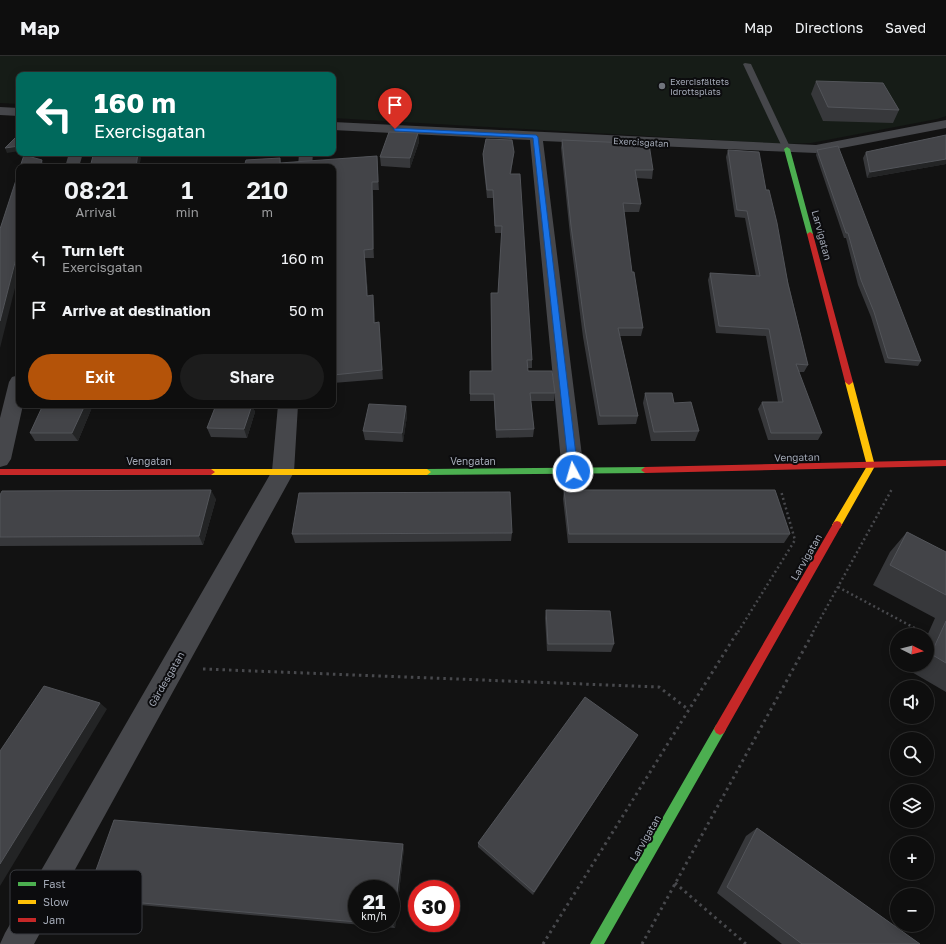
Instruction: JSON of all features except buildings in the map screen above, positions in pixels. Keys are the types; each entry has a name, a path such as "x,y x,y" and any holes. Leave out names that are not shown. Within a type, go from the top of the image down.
{"street":[{"path":"0,111 16,112"},
{"name":"Exercisgatan","path":"336,126 788,149 816,148 946,124"},
{"path":"536,137 573,472"},
{"name":"Larvigatan","path":"597,944 872,466 788,149"},
{"path":"0,459 16,394"},
{"name":"Gärdesgatan","path":"58,870 283,472 288,408"},
{"name":"Vengatan","path":"0,472 573,472 872,466 946,463"},
{"name":"Gärdesgatan","path":"16,944 22,934"}],"lane":[{"path":"747,64 788,149"}],"path":[{"path":"642,944 906,464"},
{"path":"544,944 795,540 774,468"},
{"path":"838,587 914,628"},
{"path":"172,668 659,688 689,710"},
{"path":"675,883 746,944"}],"shaded area":[{"name":"Exercisfältets Idrottsplats","path":"0,56 946,56 946,116 811,143 785,144 336,118 336,72 16,72 16,104 0,103"}],"traffic: fast":[{"path":"787,149 810,234"},
{"path":"427,472 645,470"},
{"path":"597,944 720,729"}],"traffic: slow":[{"path":"837,525 871,466 849,382"},
{"path":"211,472 427,472"}],"traffic: jam":[{"path":"810,234 849,382"},
{"path":"645,470 946,463"},
{"path":"0,472 211,472"},
{"path":"720,729 837,525"}],"place":[{"name":"Exercisfältets Idrottsplats","path":"662,86"}],"route":[{"path":"395,129 536,137 573,472"}]}
